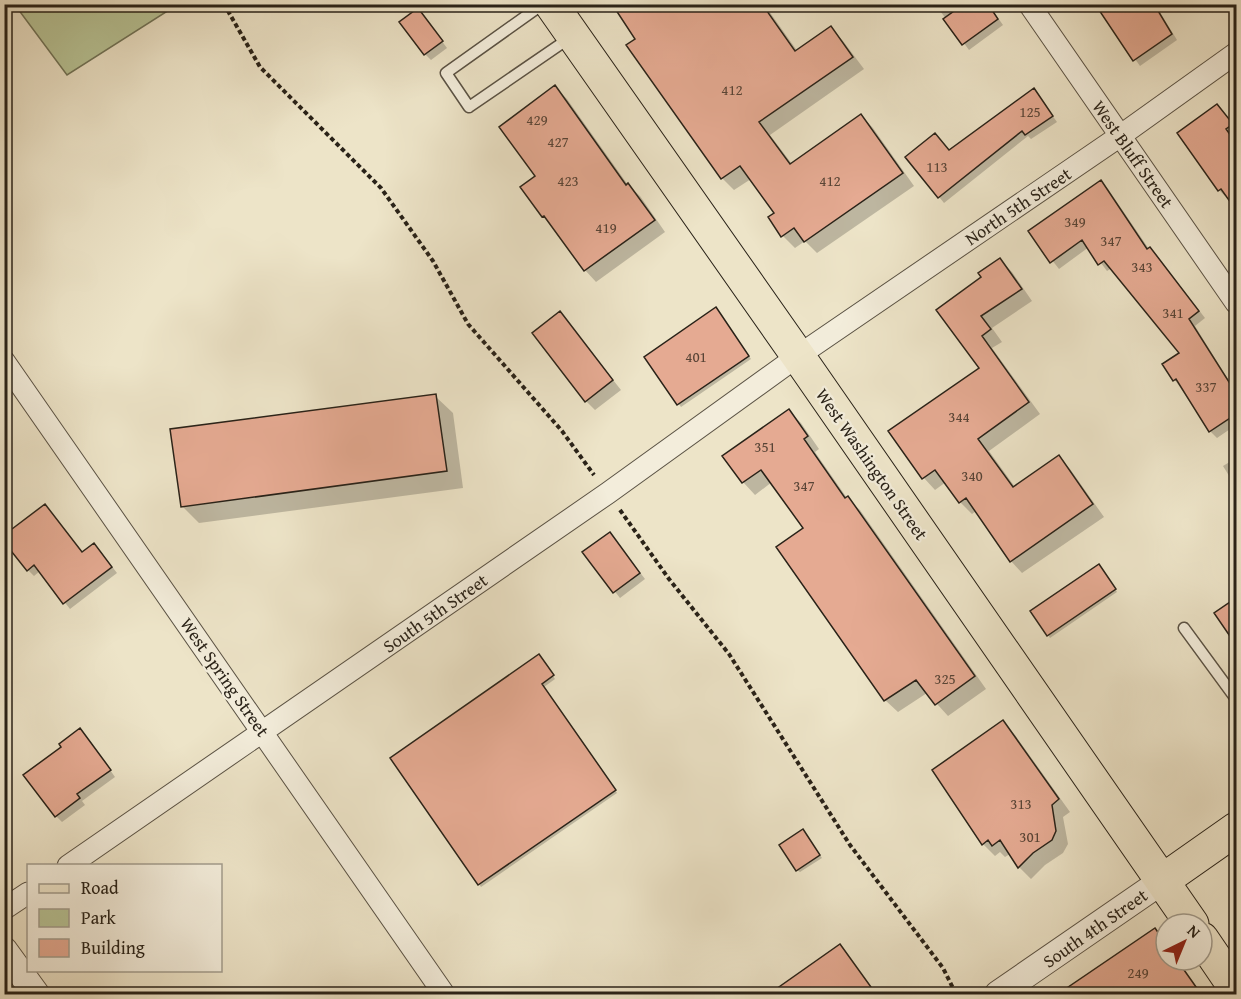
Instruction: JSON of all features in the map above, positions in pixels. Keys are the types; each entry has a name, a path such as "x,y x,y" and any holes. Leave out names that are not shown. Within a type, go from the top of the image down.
{"main road":[{"name":"West Washington Street","path":"551,4 1184,912"},
{"path":"1162,881 1236,829"},
{"path":"1214,957 1236,989"}],"street":[{"name":"West Bluff Street","path":"1029,4 1236,303"},
{"name":"North 5th Street","path":"798,356 1120,136 1236,53"},
{"name":"South 5th Street","path":"71,864 608,493 798,356"},
{"name":"West Spring Street","path":"4,361 444,994"},
{"name":"South 4th Street","path":"998,994 1162,881"},
{"path":"4,909 27,894"},
{"path":"4,950 36,994"}],"lane":[{"path":"543,4 447,73 469,106 573,35"},
{"path":"1184,628 1236,699"}],"path":[{"path":"943,968 956,994"}],"green space":[{"path":"15,5 177,5 67,75"}],"building":[{"path":"612,4 762,4 795,51 831,26 853,57 759,122 790,164 861,114 903,173 804,242 794,228 781,237 768,217 774,213 740,166 721,179 626,45 635,39"},
{"path":"964,4 988,4 998,19 962,45 943,19"},
{"path":"1095,4 1154,4 1172,34 1133,61"},
{"path":"418,8 443,41 424,55 399,22"},
{"path":"555,85 626,185 628,183 655,220 584,271 520,187 535,176 499,127"},
{"path":"1034,88 1053,116 1025,135 1022,131 938,198 905,157 935,133 949,150"},
{"path":"1217,104 1233,124 1226,129 1236,143 1236,210 1221,189 1218,191 1177,133"},
{"path":"1101,180 1147,249 1150,247 1199,311 1189,319 1236,393 1236,414 1209,432 1176,379 1173,381 1162,364 1179,353 1104,261 1098,265 1082,240 1050,263 1028,231"},
{"path":"1000,258 1022,289 981,316 991,329 982,336 1029,402 978,439 1013,487 1059,455 1093,504 1010,562 966,498 959,503 935,470 922,479 888,431 979,368 936,310 981,277 978,273"},
{"path":"716,307 749,356 677,405 644,357"},
{"path":"560,311 613,380 585,402 532,333"},
{"path":"436,394 447,471 181,507 170,429"},
{"path":"789,409 808,436 804,439 845,498 848,496 975,676 935,705 916,680 884,701 776,547 803,528 761,470 742,483 722,456"},
{"path":"45,504 82,552 94,543 112,567 63,604 34,565 27,571 4,542 4,535"},
{"path":"610,532 640,573 613,593 582,552"},
{"path":"1099,564 1116,589 1047,636 1030,611"},
{"path":"1236,598 1236,645 1214,613"},
{"path":"539,654 554,675 542,684 616,790 478,885 390,758"},
{"path":"1003,720 1059,799 1052,805 1056,831 1052,840 1033,853 1018,868 1000,840 992,846 988,840 982,845 932,770"},
{"path":"80,728 111,770 77,794 80,798 55,817 23,775 61,747 59,744"},
{"path":"803,829 820,855 796,871 779,845"},
{"path":"1154,929 1154,972 1185,972 1201,994 1058,994"},
{"path":"840,944 876,994 769,994"}]}
